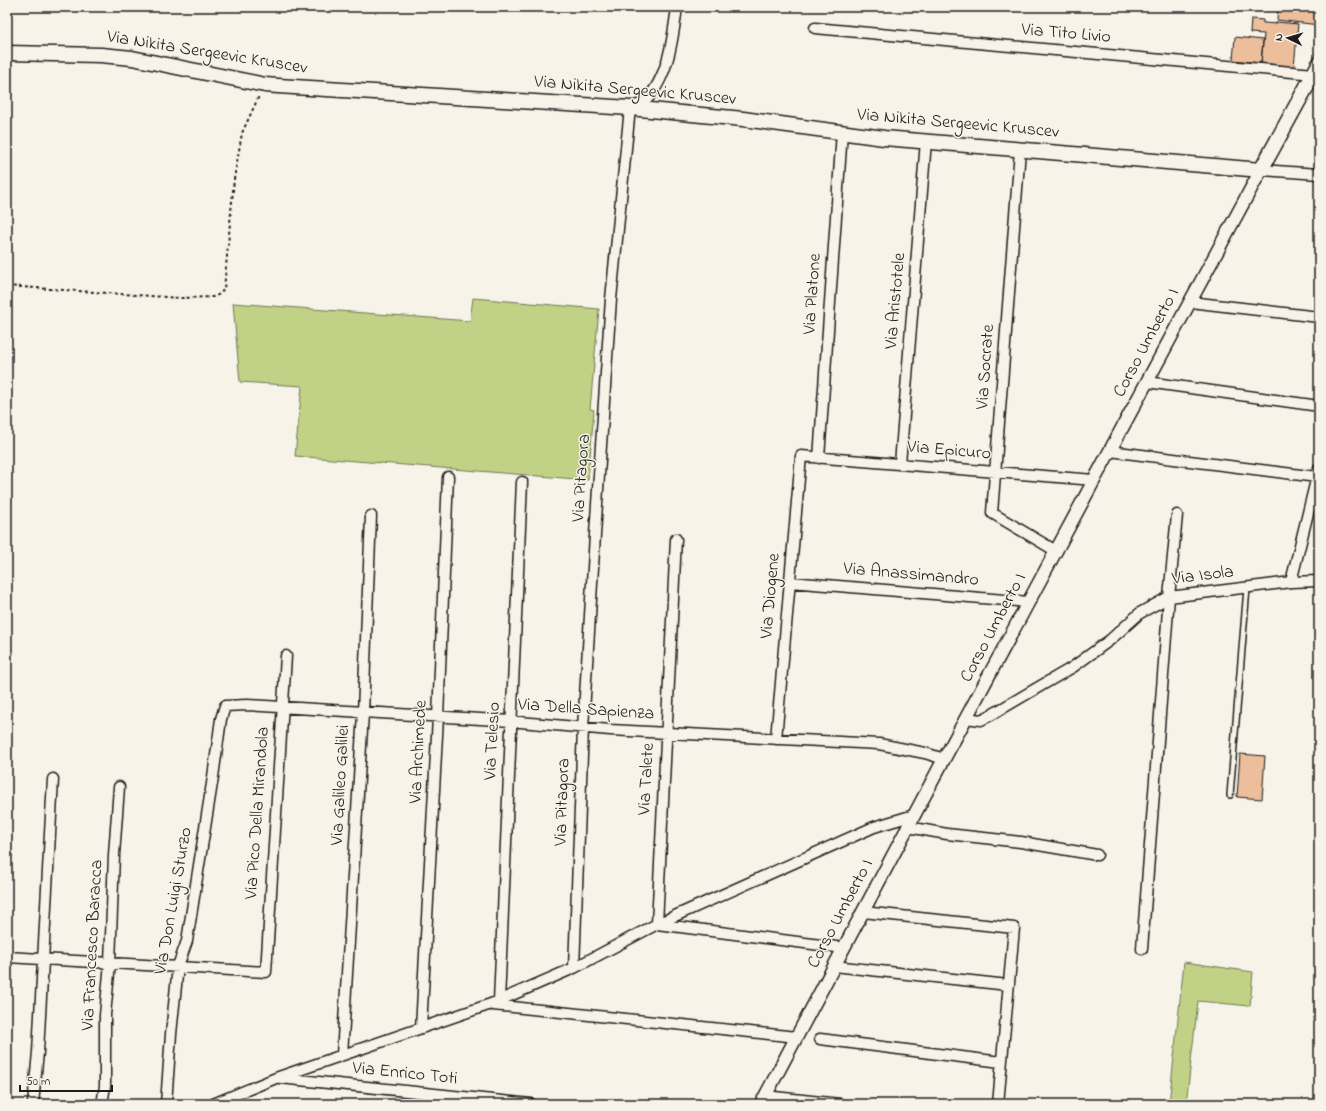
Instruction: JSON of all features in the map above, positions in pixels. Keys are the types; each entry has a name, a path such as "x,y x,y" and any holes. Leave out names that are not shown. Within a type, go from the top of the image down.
{"main road":[{"name":"Via Nikita Sergeevic Kruscev","path":"7,53 94,55 132,58 265,85 630,108 742,119 926,141 1261,170"},
{"path":"1261,170 1317,69"}],"street":[{"path":"630,108 643,102 658,84 671,48 677,7"},
{"name":"Via Tito Livio","path":"816,28 1317,69"},
{"name":"Via Pitagora","path":"574,968 583,728 611,299 630,108"},
{"name":"Via Platone","path":"819,458 842,132"},
{"name":"Via Aristotele","path":"900,464 926,141"},
{"name":"Via Socrate","path":"1020,150 992,513 1056,551"},
{"path":"1261,170 1319,174"},
{"name":"Corso Umberto I","path":"763,1100 914,815 1261,170"},
{"path":"1190,302 1319,317"},
{"path":"1147,382 1319,406"},
{"path":"1110,451 1318,473 1291,582"},
{"name":"Via Epicuro","path":"801,456 1094,480"},
{"name":"Via Diogene","path":"776,739 801,456"},
{"name":"Via Archimede","path":"421,1028 438,717 448,477"},
{"name":"Via Telesio","path":"495,1003 511,721 522,482"},
{"path":"1142,949 1169,596 1177,515"},
{"name":"Via Galileo Galilei","path":"342,1055 362,713 371,516"},
{"name":"Via Talete","path":"657,924 676,539"},
{"name":"Via Isola","path":"966,718 980,720 991,715 1073,667 1110,640 1140,612 1169,596 1291,582 1319,581"},
{"name":"Via Anassimandro","path":"790,582 1029,602"},
{"name":"Via Pico Della Mirandola","path":"178,966 266,972 286,656"},
{"name":"Via Della Sapienza","path":"225,706 247,705 511,721 583,728 878,744 924,753 944,759"},
{"name":"Via Don Luigi Sturzo","path":"166,1104 178,966 186,941 221,719 225,706"},
{"path":"33,1104 38,1052 53,779"},
{"name":"Via Francesco Baracca","path":"102,1104 105,1086 105,1015 110,962 114,855 119,787"},
{"path":"213,1104 276,1078 495,1003 574,968 657,924 874,827 914,815"},
{"path":"908,827 947,834 1021,842 1097,855"},
{"path":"863,912 1014,928 998,1104"},
{"path":"657,924 844,948"},
{"path":"7,957 178,966"},
{"path":"834,966 1008,985"},
{"path":"495,1003 797,1037"},
{"path":"820,1039 1001,1062"},
{"name":"Via Enrico Toti","path":"276,1078 531,1104"},
{"path":"763,1100 840,1104"}],"lane":[{"path":"1230,796 1247,588"}],"path":[{"path":"7,286 180,298 213,297 220,294 224,288 234,179 242,133 265,85"}],"green space":[{"path":"473,298 599,309 590,409 594,410 588,480 295,456 302,386 240,382 233,303 470,321"},
{"path":"1184,962 1253,972 1250,1006 1198,1001 1186,1104 1169,1104"}],"building":[{"path":"1278,7 1319,7 1319,25 1277,20"},
{"path":"1251,19 1263,20 1263,23 1276,24 1276,22 1298,24 1294,67 1261,63 1264,34 1250,33"},
{"path":"1235,37 1263,40 1261,63 1233,60"},
{"path":"1240,754 1265,756 1262,799 1237,797"}]}
